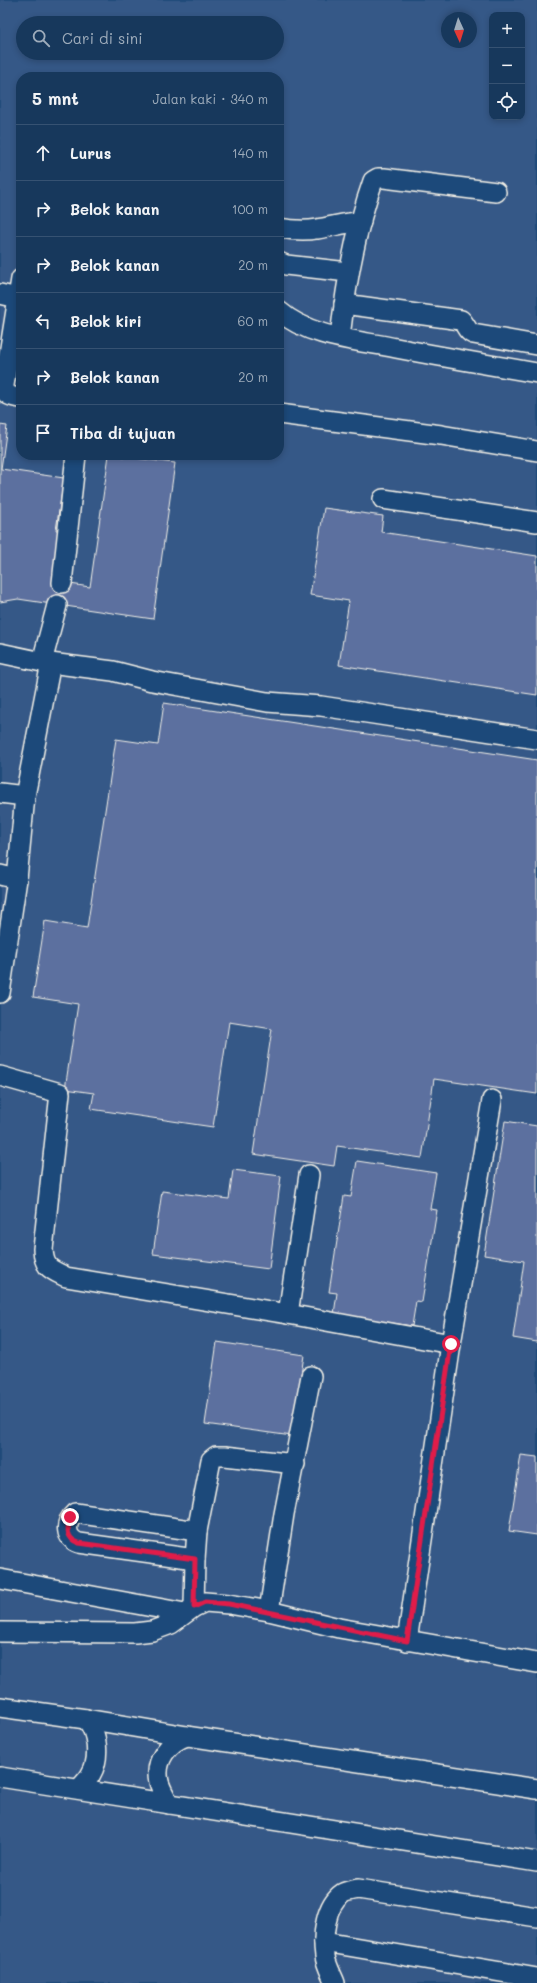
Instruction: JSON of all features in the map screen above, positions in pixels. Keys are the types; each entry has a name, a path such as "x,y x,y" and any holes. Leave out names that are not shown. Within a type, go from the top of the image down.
{"street":[{"path":"340,337 348,272 361,222 374,181 378,178 496,192"},
{"path":"284,228 315,230 349,222 361,222"},
{"path":"284,264 348,272"},
{"path":"16,286 9,296 4,389 8,396 16,397"},
{"path":"344,304 461,320 465,323 469,333 472,334 537,345"},
{"path":"284,315 302,326 340,337 451,360 537,373"},
{"path":"284,415 441,435 537,451"},
{"path":"62,583 75,460"},
{"path":"383,499 537,522"},
{"path":"0,993 8,877 25,796 57,605"},
{"path":"0,653 47,662 113,671 152,681 267,702 321,706 537,739"},
{"path":"0,793 25,796"},
{"path":"0,1076 60,1093 43,1249 44,1260 48,1269 66,1277 288,1314 451,1344"},
{"path":"407,1641 451,1344 492,1100"},
{"path":"288,1314 309,1175"},
{"path":"269,1611 284,1514 311,1376"},
{"path":"190,1610 197,1531 211,1460 216,1456 295,1464"},
{"path":"195,1559 79,1543 72,1541 69,1537 68,1528 70,1517 75,1513 197,1531"},
{"path":"0,1579 190,1610"},
{"path":"0,1632 152,1631 171,1624 190,1610 205,1602 229,1604 269,1611 339,1628 537,1663"},
{"path":"0,1707 537,1789"},
{"path":"79,1789 92,1774 97,1752 91,1725 86,1719"},
{"path":"169,1804 159,1783 158,1768 160,1760 163,1754 173,1743 187,1736"},
{"path":"0,1777 537,1862"},
{"path":"335,1983 325,1958 324,1942 328,1915 333,1902 344,1892 358,1889 537,1917"},
{"path":"324,1942 537,1978"}],"shaded area":[{"path":"0,0 537,0 537,1983 0,1983"}],"building":[{"path":"0,425 7,426 1,469 64,478 56,530 64,531 57,582 90,587 108,460 150,460 175,463 153,619 18,599 0,602"},
{"path":"324,508 383,516 381,532 537,556 537,695 339,665 349,601 310,595"},
{"path":"164,703 537,760 537,1094 434,1079 422,1158 337,1146 334,1166 253,1154 272,1029 229,1022 213,1127 91,1109 94,1093 65,1089 78,1004 33,997 45,921 87,928 116,739 158,745"},
{"path":"505,1121 537,1126 537,1342 513,1338 524,1261 484,1255"},
{"path":"357,1161 436,1173 430,1209 437,1210 422,1302 416,1301 412,1326 334,1314 337,1293 329,1292 344,1196 351,1197"},
{"path":"233,1170 281,1176 269,1269 153,1254 162,1191 229,1199"},
{"path":"217,1342 304,1355 292,1436 205,1424"},
{"path":"521,1455 537,1457 537,1535 509,1531"}],"route":[{"path":"70,1517 68,1528 69,1537 72,1541 195,1559 194,1607 205,1602 229,1604 269,1611 339,1628 407,1641 451,1344"}]}
